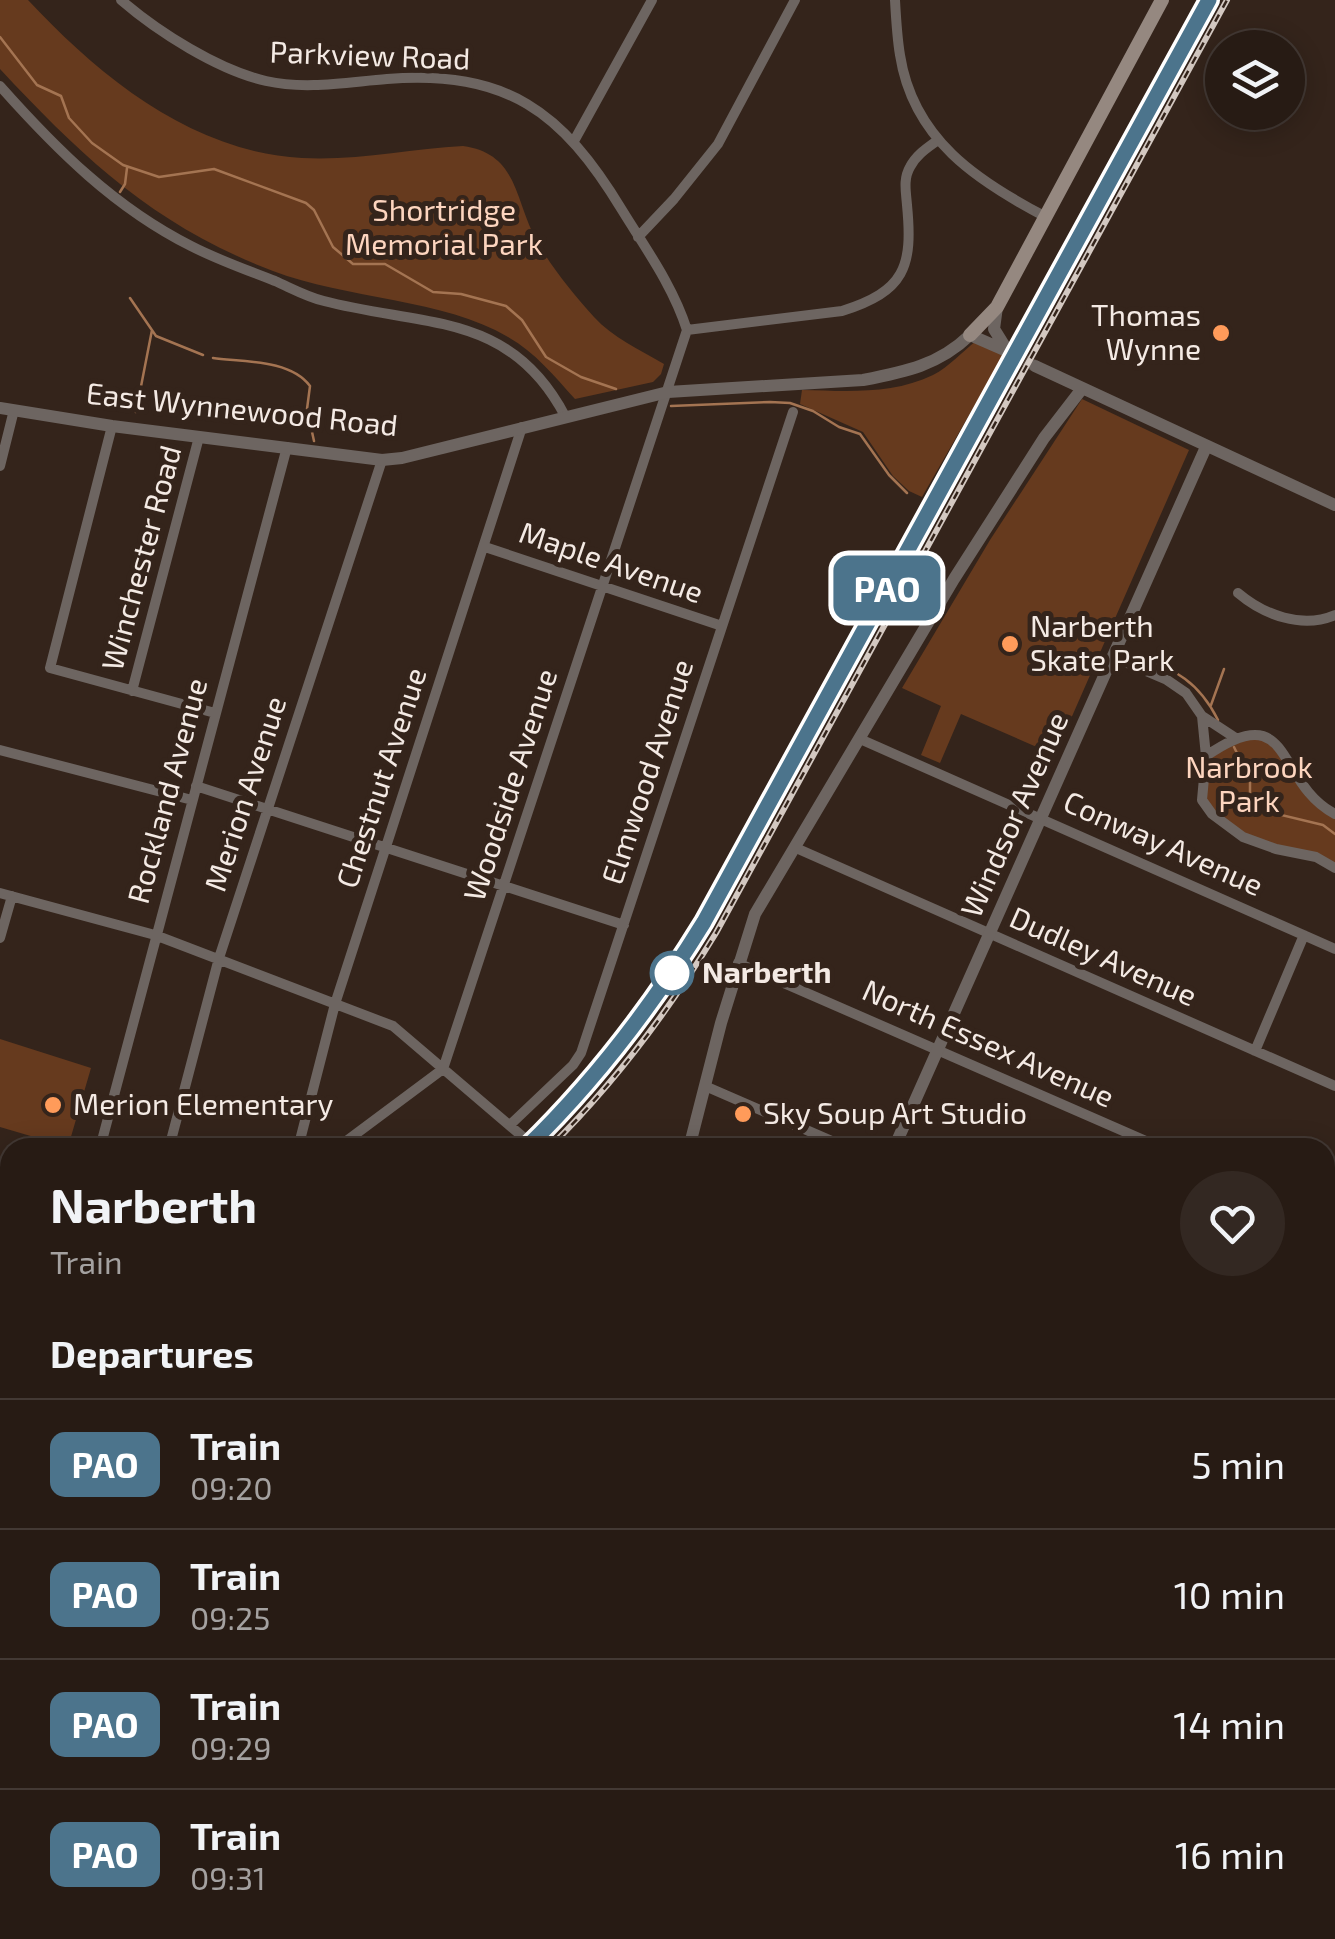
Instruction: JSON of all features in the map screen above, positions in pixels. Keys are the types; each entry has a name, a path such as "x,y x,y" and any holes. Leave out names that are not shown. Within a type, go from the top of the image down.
{"main road":[{"name":"East Wynnewood Road","path":"970,334 997,307 1162,0"}],"street":[{"name":"Parkview Road","path":"121,0 146,22 200,52 266,81 324,85 428,78 493,87 528,102 574,141 598,170 677,300 687,330"},
{"path":"574,141 652,0"},
{"path":"638,236 694,177 718,144 795,0"},
{"path":"895,0 900,58 915,102 938,140 974,176 1046,217"},
{"path":"0,86 79,170 188,245 320,300 427,320 486,336 529,364 550,389 565,416"},
{"path":"668,392 687,330 842,312 864,304 899,278 909,256 905,184 909,168 918,154 938,140"},
{"path":"970,334 1008,352 994,329 997,307"},
{"name":"East Wynnewood Road","path":"7,409 382,460 668,392 863,380 895,374 950,354 970,334"},
{"path":"1035,366 1335,505"},
{"path":"692,1138 738,963 755,914 954,578 1044,438 1081,390"},
{"name":"Woodside Avenue","path":"443,1069 668,392"},
{"path":"0,466 7,409"},
{"name":"Elmwood Avenue","path":"516,1128 573,1066 580,1053 793,412"},
{"path":"112,426 50,668 214,713"},
{"name":"Chestnut Avenue","path":"300,1138 334,1004 522,427"},
{"name":"Winchester Road","path":"132,691 199,436"},
{"name":"Rockland Avenue","path":"103,1138 287,447"},
{"name":"Windsor Avenue","path":"898,1138 1206,447"},
{"name":"Merion Avenue","path":"172,1138 219,958 382,460"},
{"name":"Maple Avenue","path":"485,547 722,626"},
{"path":"1238,593 1252,605 1292,620 1310,622 1335,615"},
{"path":"1113,657 1167,680 1186,693 1202,716 1234,737"},
{"path":"1202,716 1206,756 1202,800 1224,824 1243,837 1276,849 1316,856 1335,868"},
{"path":"1206,756 1234,737 1260,734 1281,747 1304,790 1318,805 1335,814"},
{"name":"Conway Avenue","path":"860,738 1335,948"},
{"path":"0,750 192,800"},
{"path":"196,786 624,925"},
{"name":"Dudley Avenue","path":"796,848 1335,1086"},
{"path":"0,938 6,895 155,935 219,958 393,1026 526,1138"},
{"path":"1256,1051 1304,935"},
{"name":"North Essex Avenue","path":"738,963 1140,1138"},
{"path":"350,1138 443,1069"},
{"path":"705,1086 825,1138"}],"green space":[{"name":"Shortridge Memorial Park","path":"0,0 28,0 117,82 186,126 223,142 262,153 302,158 463,146 482,151 505,169 538,243 571,291 609,331 664,364 661,374 653,382 575,399 527,350 483,324 301,280 192,233 92,161 0,69"},
{"path":"976,341 1004,354 922,497 893,476 863,432 800,404 802,390 869,390 917,381 945,368"},
{"path":"1082,399 1189,450 1055,755 961,714 940,763 921,755 941,706 902,688 990,540"},
{"name":"Narbrook Park","path":"1260,734 1335,814 1335,866 1243,837 1202,800 1206,756"},
{"name":"Merion Elementary","path":"0,1039 91,1068 71,1138 37,1138 0,1127"}],"waterway":[{"path":"0,37 37,85 61,96 69,118 92,143 123,165 159,177 214,169 306,203 314,210 333,247 353,264 385,264 433,292 461,294 506,306 522,320 546,357 581,377 616,389"},
{"path":"120,192 127,168"},
{"path":"130,298 156,336 203,355"},
{"path":"136,412 152,330"},
{"path":"213,358 265,363 301,377 310,386 307,409 314,441"},
{"path":"671,406 770,402 790,403 813,411 860,434 907,493"},
{"path":"1128,651 1169,669 1191,684 1218,720"},
{"path":"1211,705 1224,669"},
{"path":"1234,747 1256,803 1269,812 1323,825 1335,834"}],"tunnel":[{"path":"1009,352 1035,366"}],"railway":[{"path":"536,1138 622,1041 704,922 1209,0"},
{"path":"558,1138 639,1046 716,933 1227,0"}],"train":[{"name":"PAO","path":"536,1138 619,1047 704,922 1209,0"}],"place":[{"name":"Thomas Wynne","path":"1221,333"},
{"name":"Narberth Skate Park","path":"1010,644"},
{"name":"Narberth","path":"672,973"},
{"name":"Merion Elementary","path":"53,1105"},
{"name":"Sky Soup Art Studio","path":"743,1114"}]}
